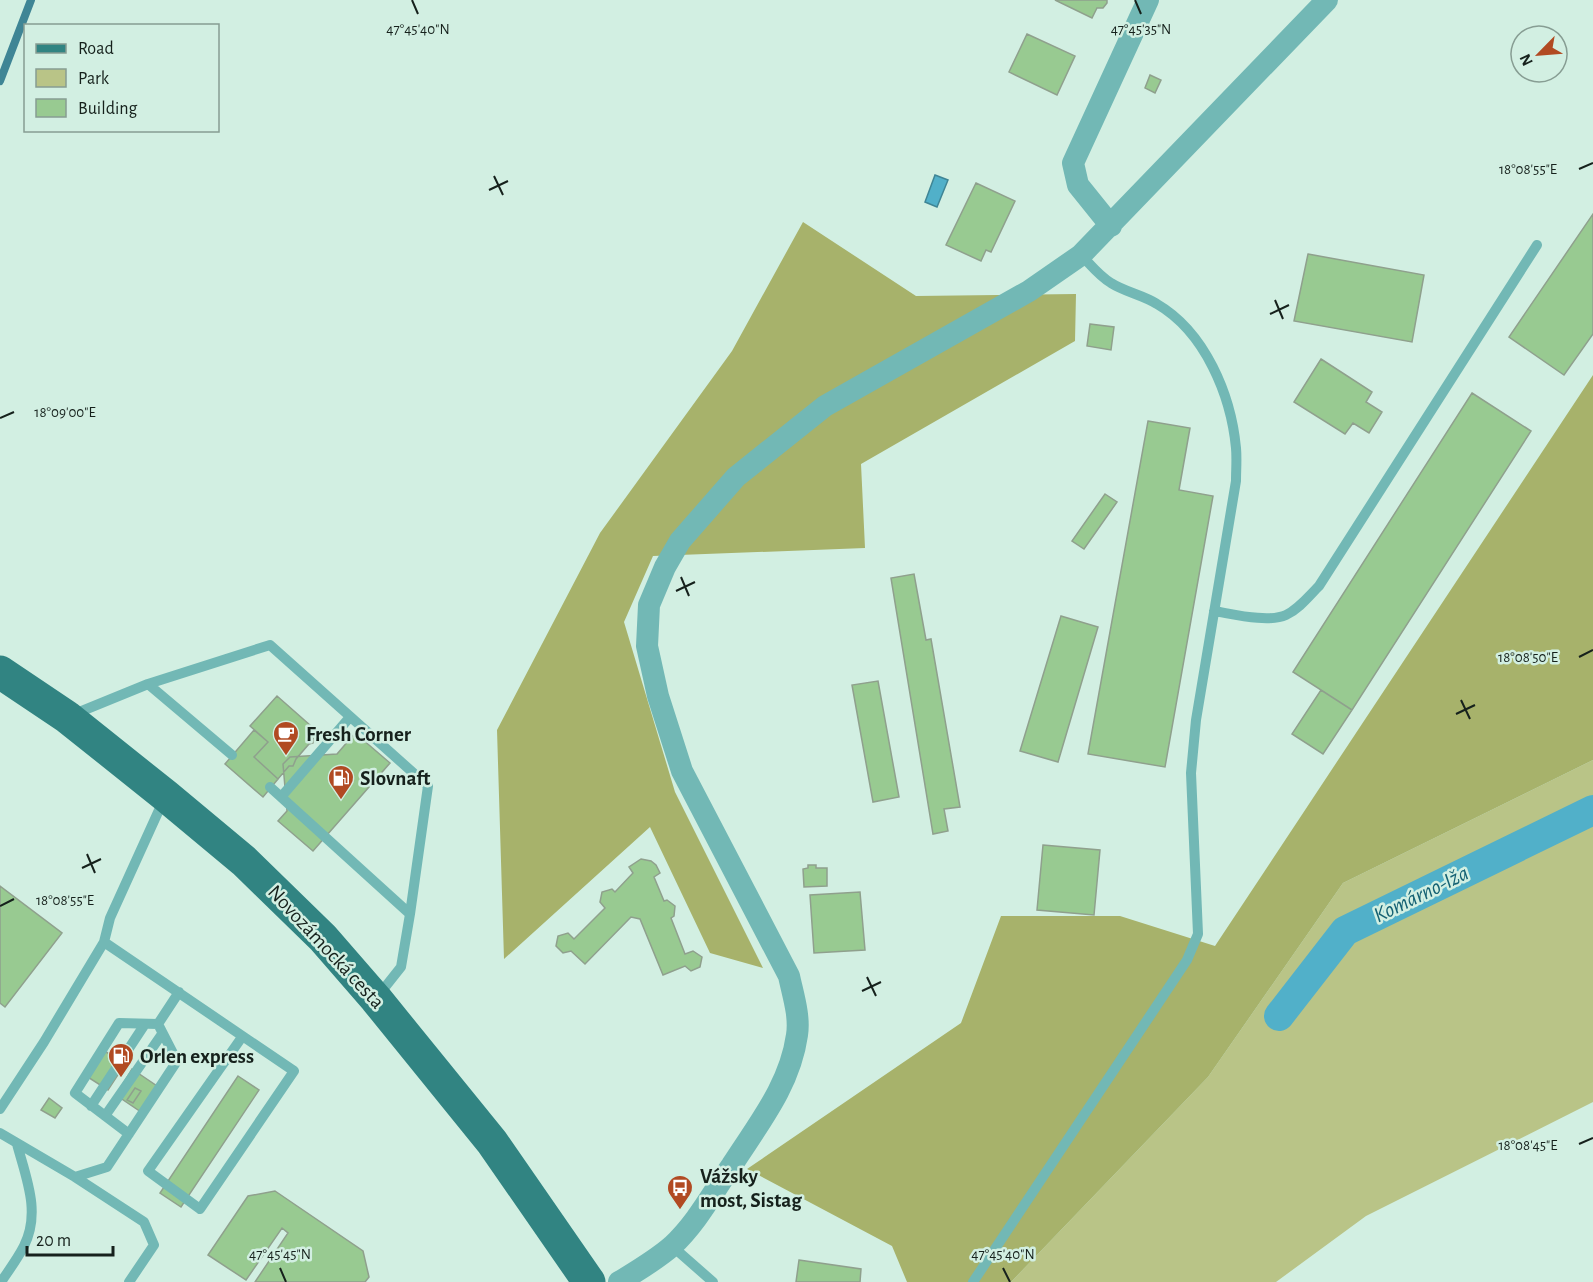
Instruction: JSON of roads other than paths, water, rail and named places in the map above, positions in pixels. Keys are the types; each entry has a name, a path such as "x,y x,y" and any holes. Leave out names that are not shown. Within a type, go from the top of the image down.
{"main road":[{"name":"Novozámocká cesta","path":"0,672 67,717 244,861 323,938 376,999 492,1142 589,1282"}],"street":[{"path":"1111,226 1078,185 1073,163 1148,0"},
{"path":"619,1282 672,1246 698,1217 768,1111 783,1084 792,1062 798,1032 796,1008 789,976 682,771 658,696 647,646 649,605 665,567 680,541 736,477 825,406 1029,291 1081,255 1327,0"}],"lane":[{"path":"1214,611 1270,618 1286,615 1318,586 1537,245"},
{"path":"973,1282 1187,960 1198,934 1191,773 1196,720 1236,481 1236,449 1229,411 1218,379 1204,351 1186,328 1158,304 1111,283 1081,255"},
{"path":"67,717 148,684 270,645 428,786 401,967 376,999"},
{"path":"148,684 232,755"},
{"path":"281,797 350,717"},
{"path":"270,787 410,914"},
{"path":"0,1109 44,1042 104,942 110,918 165,796"},
{"path":"104,942 294,1071 200,1209 148,1170 242,1037"},
{"path":"105,1116 160,1029 179,992"},
{"path":"75,1177 107,1167 129,1134 177,1060 160,1029 145,1024 119,1023 75,1093 129,1134"},
{"path":"91,1106 145,1024"},
{"path":"0,1133 75,1177 144,1222 154,1245 129,1282"},
{"path":"1,1282 24,1246 31,1228 33,1201 17,1144"},
{"path":"672,1246 713,1282"}],"water":[{"path":"935,175 948,180 937,207 925,202"}],"waterway":[{"path":"0,81 31,0"},
{"name":"Komárno-Iža","path":"1279,1016 1345,931 1593,810"}],"place":[{"name":"Fresh Corner","path":"286,757"},
{"name":"Slovnaft","path":"341,801"},
{"name":"Orlen express","path":"121,1079"},
{"name":"Vážsky most, Sistag","path":"680,1211"}]}
